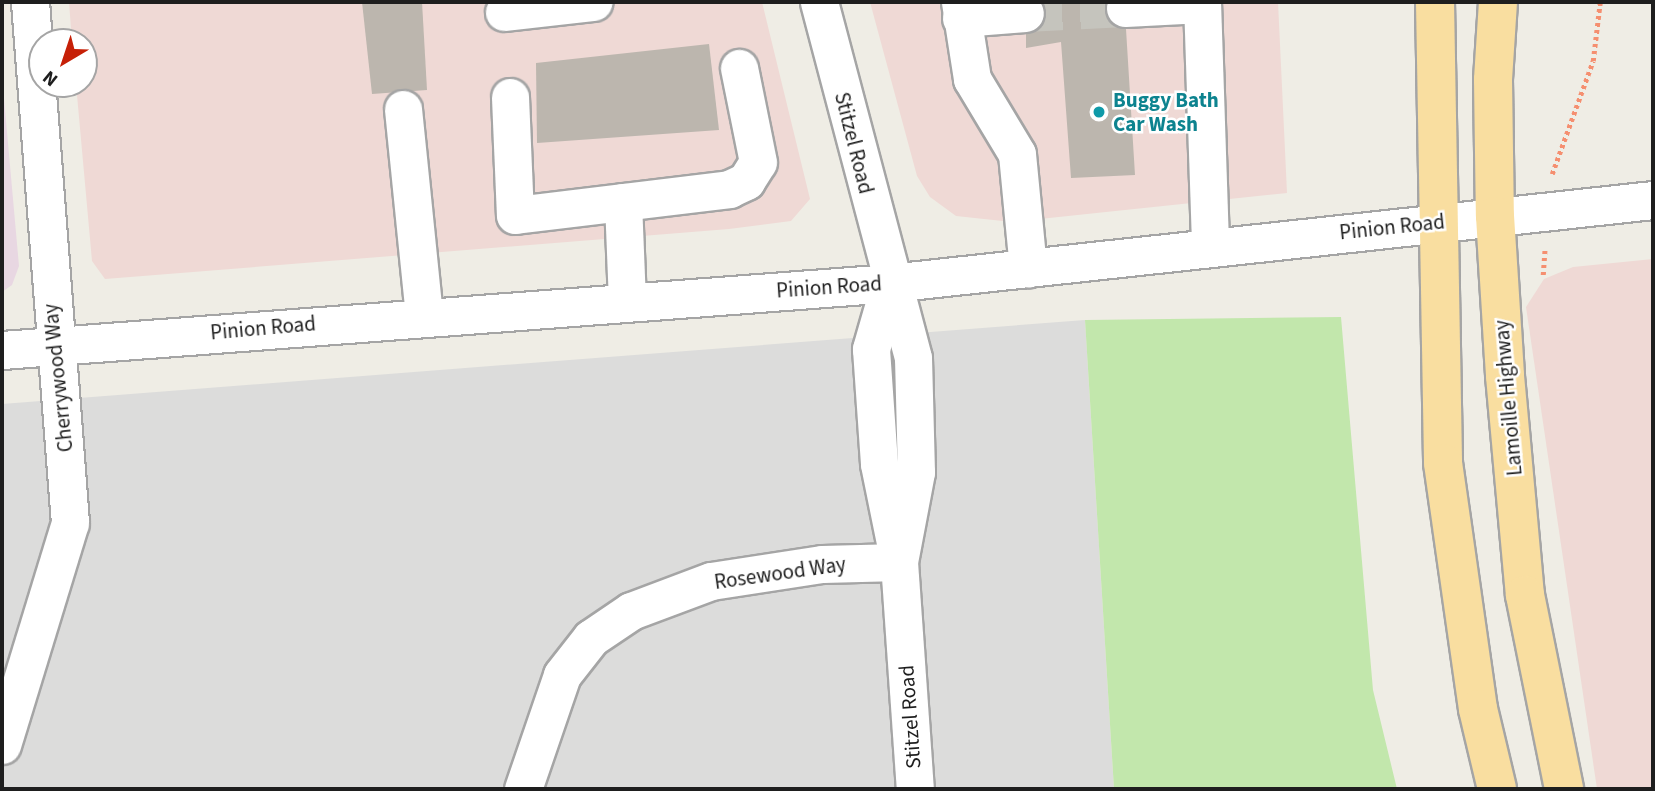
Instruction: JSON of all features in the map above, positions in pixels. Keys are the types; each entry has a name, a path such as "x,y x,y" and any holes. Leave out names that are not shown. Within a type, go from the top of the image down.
{"main road":[{"path":"1435,2 1436,222 1443,463 1478,709 1497,789"},
{"name":"Lamoille Highway","path":"1498,2 1495,216 1525,595 1564,789"}],"street":[{"name":"Cherrywood Way","path":"2,745 13,669 70,523 54,346 30,2"},
{"path":"504,12 593,2"},
{"name":"Stitzel Road","path":"819,2 890,283 913,358 916,472 899,562 915,789"},
{"path":"1125,8 1202,3 1210,247"},
{"path":"1025,13 960,10 972,79 1017,154 1028,268"},
{"path":"510,97 515,215 729,190 746,181 758,162 739,68"},
{"path":"403,109 424,315"},
{"name":"Pinion Road","path":"2,349 424,315 890,283 1653,200"},
{"path":"623,202 627,301"},
{"name":"Rosewood Way","path":"523,789 562,675 592,638 631,611 711,582 822,564 899,562"}],"path":[{"path":"1553,163 1593,61 1600,2"}],"shaded area":[{"path":"69,2 762,2 810,199 791,221 729,229 105,279 92,261 77,98 98,98 98,28 71,28"},
{"path":"870,2 1278,2 1287,193 1012,222 956,216 930,197 917,176"},
{"path":"2,76 19,266 12,285 2,292"},
{"path":"1653,259 1653,789 1597,789 1526,307 1544,279 1573,267"},
{"path":"1085,320 1114,789 2,789 2,404"}],"green space":[{"path":"1341,317 1373,690 1397,789 1114,789 1085,320"}],"building":[{"path":"362,2 422,2 427,90 372,94"},
{"name":"Buggy Bath Car Wash","path":"1043,2 1105,2 1108,20 1126,29 1135,175 1071,178 1061,42 1026,48 1026,34 1044,21"},
{"path":"709,44 719,130 537,143 536,63"}],"tunnel":[{"path":"1025,13 1125,8"}],"place":[{"name":"Buggy Bath Car Wash","path":"1099,112"}]}
